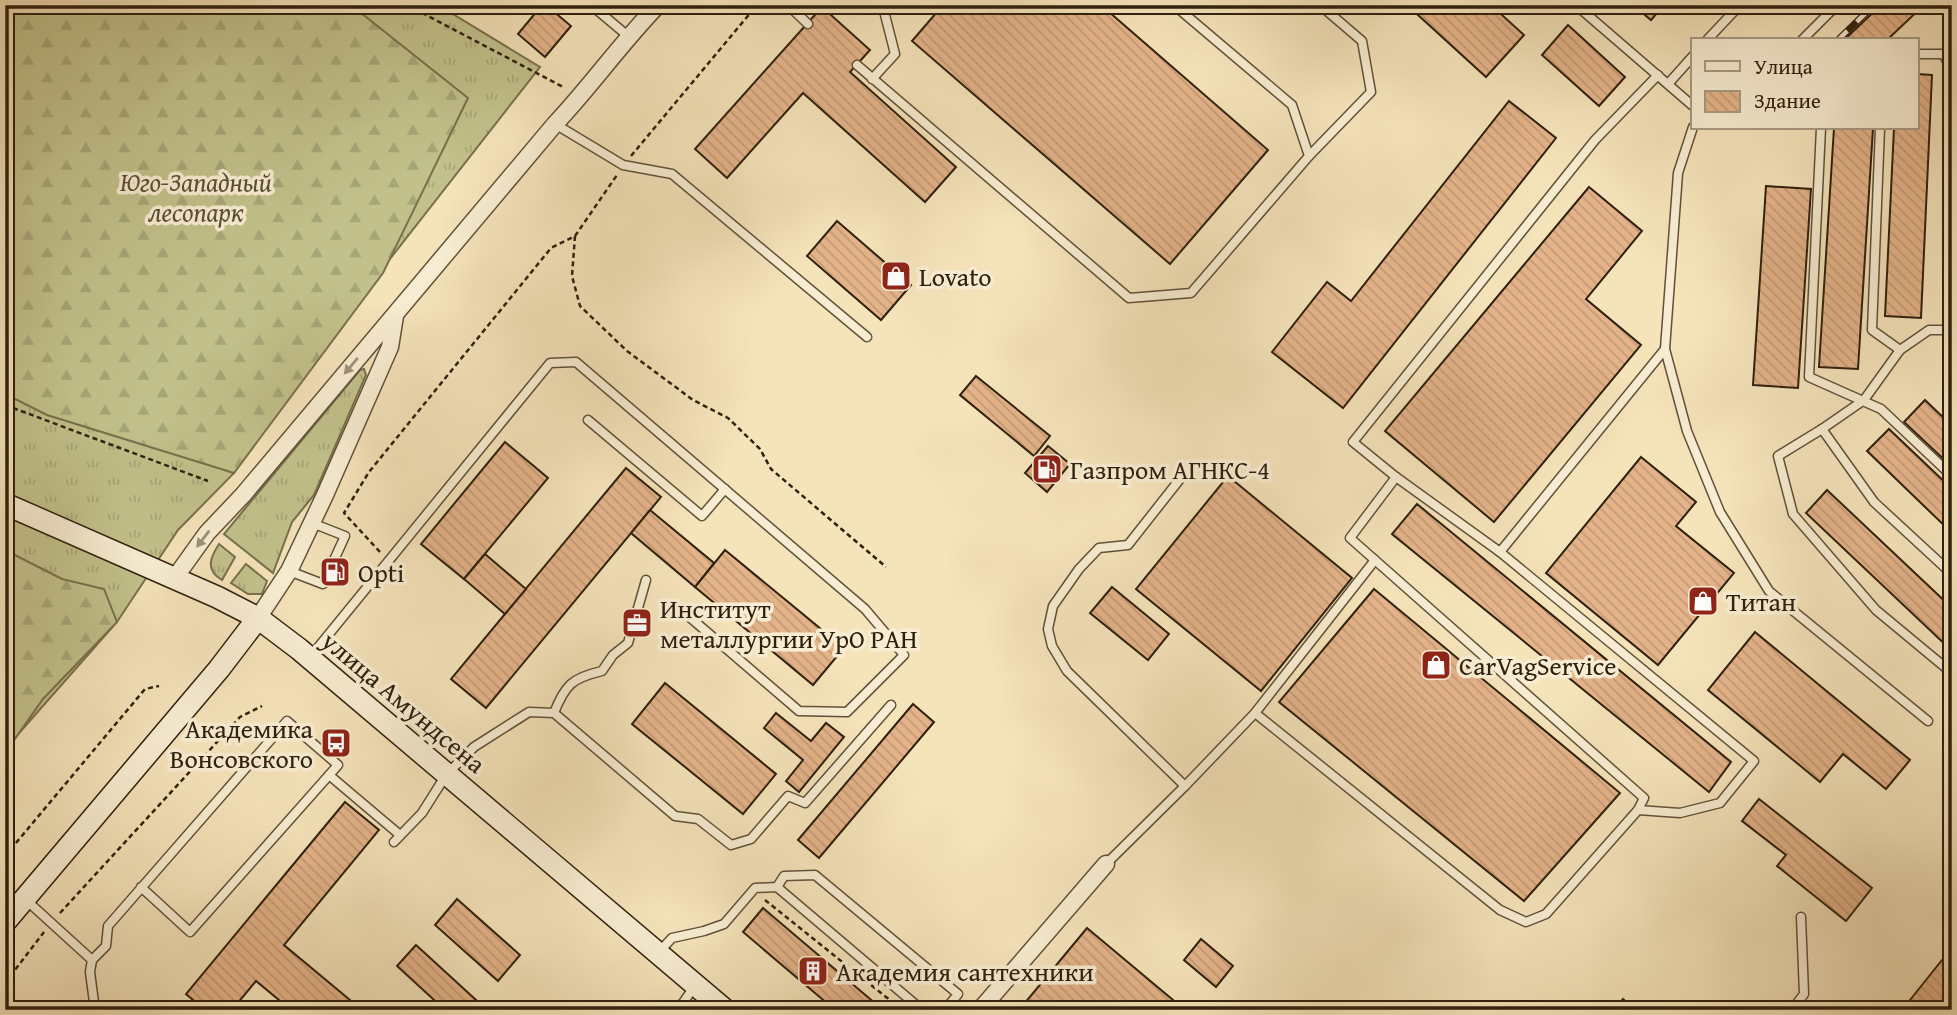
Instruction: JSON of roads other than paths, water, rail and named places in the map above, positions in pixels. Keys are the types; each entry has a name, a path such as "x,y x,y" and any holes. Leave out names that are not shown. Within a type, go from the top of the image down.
{"main road":[{"name":"улица Амундсена","path":"5,504 217,597 258,618 725,1010"},
{"path":"5,922 219,669 258,618"}],"street":[{"path":"174,579 207,533 243,495 582,95 628,36 658,5"},
{"path":"258,618 289,571 312,523 390,347 395,314"},
{"path":"981,1010 1106,864"}],"lane":[{"path":"591,5 628,36"},
{"path":"784,5 789,6 808,24"},
{"path":"872,79 895,54 883,7 885,5"},
{"path":"1174,5 1292,105 1309,156"},
{"path":"857,65 1129,298 1191,293 1309,156 1371,92 1362,41 1320,5"},
{"path":"1576,5 1691,104"},
{"path":"1709,38 1740,5"},
{"path":"1804,38 1837,5"},
{"path":"1918,54 1944,54 1952,74"},
{"path":"1668,84 1691,58"},
{"path":"1638,810 1680,813 1720,803 1754,761 1500,552 1396,477 1353,442 1595,141 1658,75"},
{"path":"555,124 623,166 672,174 867,337"},
{"path":"1692,130 1678,173 1665,349 1687,431 1720,512 1769,591 1928,721"},
{"path":"1821,130 1810,377 1881,409 1952,476"},
{"path":"1880,130 1872,330 1900,350"},
{"path":"1952,330 1929,330 1900,350 1864,400 1778,456 1793,514 1877,610 1952,673"},
{"path":"1500,552 1665,349"},
{"path":"309,659 550,363 576,362 865,609 904,655 847,712 799,711 686,614"},
{"path":"588,420 702,516 725,489"},
{"path":"1822,429 1874,502 1952,574"},
{"path":"1255,713 1500,910 1527,922 1546,914 1638,810 1644,798 1350,538 1396,477"},
{"path":"1180,479 1128,545 1099,548 1079,569 1053,606 1048,629 1052,646 1067,671 1185,786"},
{"path":"289,571 323,584 345,537 312,523"},
{"path":"1106,864 1255,713 1375,560"},
{"path":"554,713 563,691 584,675 602,671 613,655 628,643 646,580"},
{"path":"329,775 397,839 422,813 446,775 474,747 529,712 554,713 675,816 698,819 732,845 751,839 788,796 805,803 891,705"},
{"path":"95,1010 90,972 92,960 106,946 108,926 141,887 287,720 338,765 190,932 141,887"},
{"path":"777,887 784,876 815,875 958,993 946,1010"},
{"path":"658,953 672,939 724,924 755,888 777,887 922,1010"},
{"path":"25,899 92,960"},
{"path":"1792,1010 1804,994 1801,917"},
{"path":"678,1010 695,985"}],"railway":[{"path":"1840,38 1874,5"}],"place":[{"name":"Lovato","path":"896,276"},
{"name":"Газпром АГНКС-4","path":"1047,469"},
{"name":"Opti","path":"335,572"},
{"name":"Титан","path":"1703,601"},
{"name":"Институт металлургии УрО РАН","path":"637,623"},
{"name":"CarVagService","path":"1436,665"},
{"name":"Академика Вонсовского","path":"336,743"},
{"name":"Академия сантехники","path":"813,971"}],"park label":[{"name":"Юго-Западный лесопарк","path":"196,196"}]}
